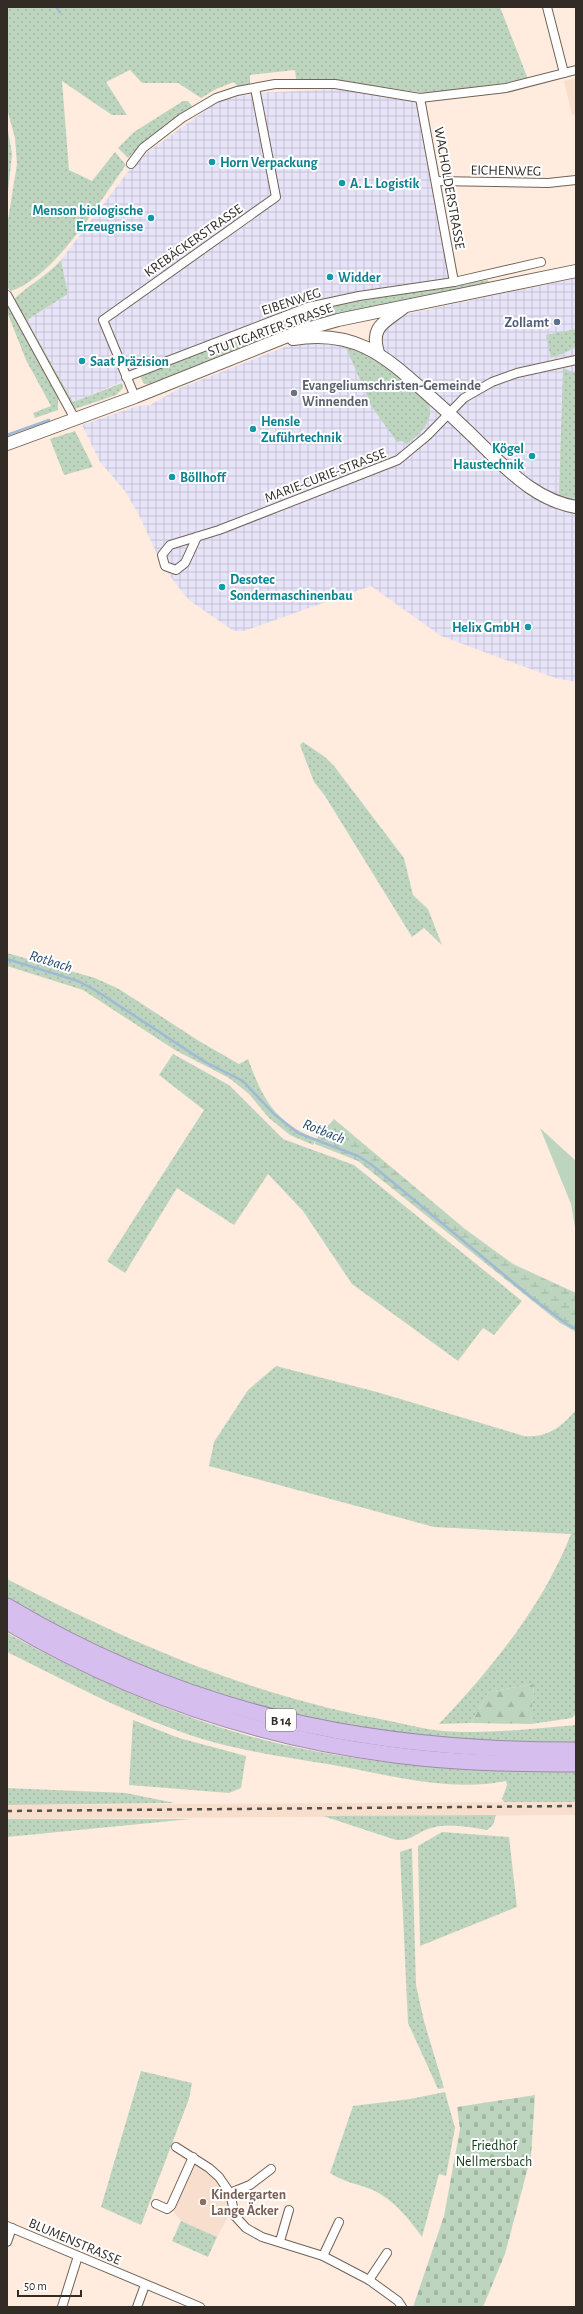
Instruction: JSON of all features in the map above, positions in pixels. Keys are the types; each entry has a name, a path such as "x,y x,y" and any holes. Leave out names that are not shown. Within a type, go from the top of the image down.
{"highway":[{"name":"B 14","path":"7,1606 82,1648 135,1672 206,1699 251,1713 296,1724 367,1736 510,1749 576,1750"},
{"name":"B 14","path":"7,1622 76,1660 146,1692 211,1716 275,1733 332,1746 395,1755 479,1762 576,1764"}],"main road":[{"name":"STUTTGARTER STRASSE","path":"7,444 135,397 272,342 338,320 576,271"},
{"path":"378,353 374,338 376,331 383,322 407,305"},
{"path":"272,342 302,338 326,337 356,343 378,353 399,367 529,488 557,502 576,507"}],"street":[{"path":"547,7 564,73"},
{"path":"131,164 143,148 182,118 226,94 292,83 336,84 420,98 506,88 576,70"},
{"name":"KREBÄCKERSTRASSE","path":"135,397 103,320 276,197 255,88"},
{"name":"WACHOLDERSTRASSE","path":"420,98 454,282"},
{"name":"EICHENWEG","path":"436,181 548,184 576,180"},
{"name":"EIBENWEG","path":"126,377 308,307 358,296 454,282 541,262"},
{"path":"7,295 75,420"},
{"name":"MARIE-CURIE-STRASSE","path":"197,537 183,567 176,570 165,566 162,555 166,547 197,537 398,460 427,436 464,398 492,382 517,373 576,360"},
{"path":"176,2147 193,2157 220,2177 230,2193 235,2216 253,2233 323,2256 369,2280 398,2301 402,2306"},
{"path":"156,2204 166,2209 171,2206 193,2157"},
{"path":"230,2193 250,2184 271,2169"},
{"path":"280,2241 289,2210"},
{"path":"323,2256 339,2222"},
{"path":"7,2242 9,2227"},
{"name":"BLUMENSTRASSE","path":"9,2227 200,2307"},
{"path":"369,2280 387,2253"},
{"path":"62,2307 78,2256"},
{"path":"137,2307 145,2285"}],"shaded area":[{"path":"576,78 576,114 572,115 564,81"},
{"path":"336,89 420,103 452,286 343,304 300,316 144,373 73,402 27,320 68,294 61,260 130,169 146,153 220,100 258,93"},
{"path":"576,278 576,682 555,678 441,636 371,586 244,631 234,631 190,601 162,565 139,515 125,491 100,462 82,425 137,406 150,405 180,388 292,344 332,342 375,355 380,331 397,316"},
{"path":"576,1802 576,1815 7,1819 7,1805"},
{"name":"Kindergarten Lange Äcker","path":"194,2164 213,2177 225,2192 230,2213 217,2237 181,2221 174,2212"}],"green space":[{"path":"7,7 500,7 528,79 467,89 424,93 329,79 296,79 295,70 250,75 250,84 238,87 234,82 216,89 201,98 178,83 142,83 130,70 106,82 127,115 112,115 62,81 69,170 92,181 115,152 126,165 89,218 60,255 28,283 11,291 7,287 7,226 17,164 15,138 7,109"},
{"path":"183,101 188,101 192,106 189,110 147,139 128,158 118,148 134,132"},
{"path":"7,124 12,154 7,201"},
{"path":"61,260 68,294 27,320 73,402 122,383 123,388 116,395 72,410 13,300 56,266"},
{"path":"488,280 489,284 272,338 148,384 144,384 141,378 142,374 294,318 343,304"},
{"path":"7,305 20,324 58,397 58,410 35,418 33,413 51,406 26,360 7,312"},
{"path":"576,329 576,346 569,351 551,358 546,335"},
{"path":"344,343 375,355 427,400 430,407 429,420 422,430 407,444 402,441 397,442 372,407"},
{"path":"563,368 576,374 576,499 559,495"},
{"path":"75,431 93,467 64,475 50,439"},
{"path":"303,742 325,757 334,766 404,858 413,895 428,909 442,945 424,928 412,937 325,796 314,782 300,745"},
{"path":"7,953 95,978 119,989 199,1041 239,1064 248,1059 259,1086 272,1107 290,1125 316,1139 313,1145 290,1135 269,1118 249,1094 229,1078 175,1050 83,990 7,966"},
{"path":"173,1054 229,1085 283,1139 354,1165 522,1301 494,1335 483,1328 458,1361 352,1284 303,1211 268,1174 234,1225 177,1188 125,1273 107,1261 204,1110 159,1075"},
{"path":"334,1119 465,1229 513,1264 576,1293 576,1332 560,1323 358,1161 315,1144 316,1139"},
{"path":"540,1128 576,1161 576,1233 571,1204"},
{"path":"276,1366 377,1392 524,1436 540,1435 553,1430 565,1422 576,1410 576,1714 572,1718 531,1724 534,1684 489,1692 471,1723 439,1724 496,1659 531,1611 559,1561 571,1534 434,1527 209,1466 214,1442 248,1390"},
{"path":"7,1579 96,1623 141,1643 232,1679 279,1694 326,1707 443,1731 493,1731 576,1725 576,1743 485,1741 395,1734 335,1725 292,1716 249,1704 165,1676 125,1659 45,1620 7,1598"},
{"path":"7,1633 95,1678 125,1691 187,1716 249,1736 329,1754 411,1765 535,1772 576,1772 576,1802 504,1802 502,1799 507,1785 506,1781 468,1785 411,1780 261,1753 206,1740 180,1732 129,1711 7,1652"},
{"path":"534,1684 531,1724 471,1723 489,1692"},
{"path":"133,1720 179,1738 246,1756 241,1788 229,1793 129,1785"},
{"path":"7,1788 126,1793 175,1803 7,1805"},
{"path":"496,1815 493,1825 487,1830 450,1825 428,1829 401,1840 396,1840 323,1816"},
{"path":"7,1819 191,1819 7,1837"},
{"path":"442,1832 509,1837 517,1907 420,1946 418,1846"},
{"path":"412,1848 416,1985 424,2021 444,2088 438,2089 408,2023 400,1852"},
{"path":"141,2071 192,2083 189,2099 141,2225 101,2207"},
{"path":"445,2092 455,2128 446,2176 439,2174 422,2237 406,2217 381,2194 345,2181 330,2173 353,2106 410,2099"},
{"name":"Friedhof Nellmersbach","path":"535,2095 531,2156 505,2254 483,2307 413,2307 444,2216 460,2129 457,2107"},
{"path":"181,2221 217,2237 208,2257 172,2241"}],"waterway":[{"path":"56,7 60,12"},
{"path":"7,435 49,420"},
{"name":"Rotbach","path":"7,959 78,981 95,990 205,1062 243,1081 274,1114 298,1133 358,1156 372,1165 532,1298 576,1329"}],"railway":[{"path":"7,1811 576,1806"}],"place":[{"name":"Horn Verpackung","path":"212,162"},
{"name":"A. L. Logistik","path":"342,183"},
{"name":"Menson biologische Erzeugnisse","path":"151,218"},
{"name":"Widder","path":"330,277"},
{"name":"Zollamt","path":"557,322"},
{"name":"Saat Präzision","path":"82,361"},
{"name":"Evangeliumschristen-Gemeinde Winnenden","path":"294,393"},
{"name":"Hensle Zuführtechnik","path":"253,429"},
{"name":"Kögel Haustechnik","path":"532,456"},
{"name":"Böllhoff","path":"172,477"},
{"name":"Desotec Sondermaschinenbau","path":"222,587"},
{"name":"Helix GmbH","path":"528,627"},
{"name":"Kindergarten Lange Äcker","path":"203,2202"}]}
